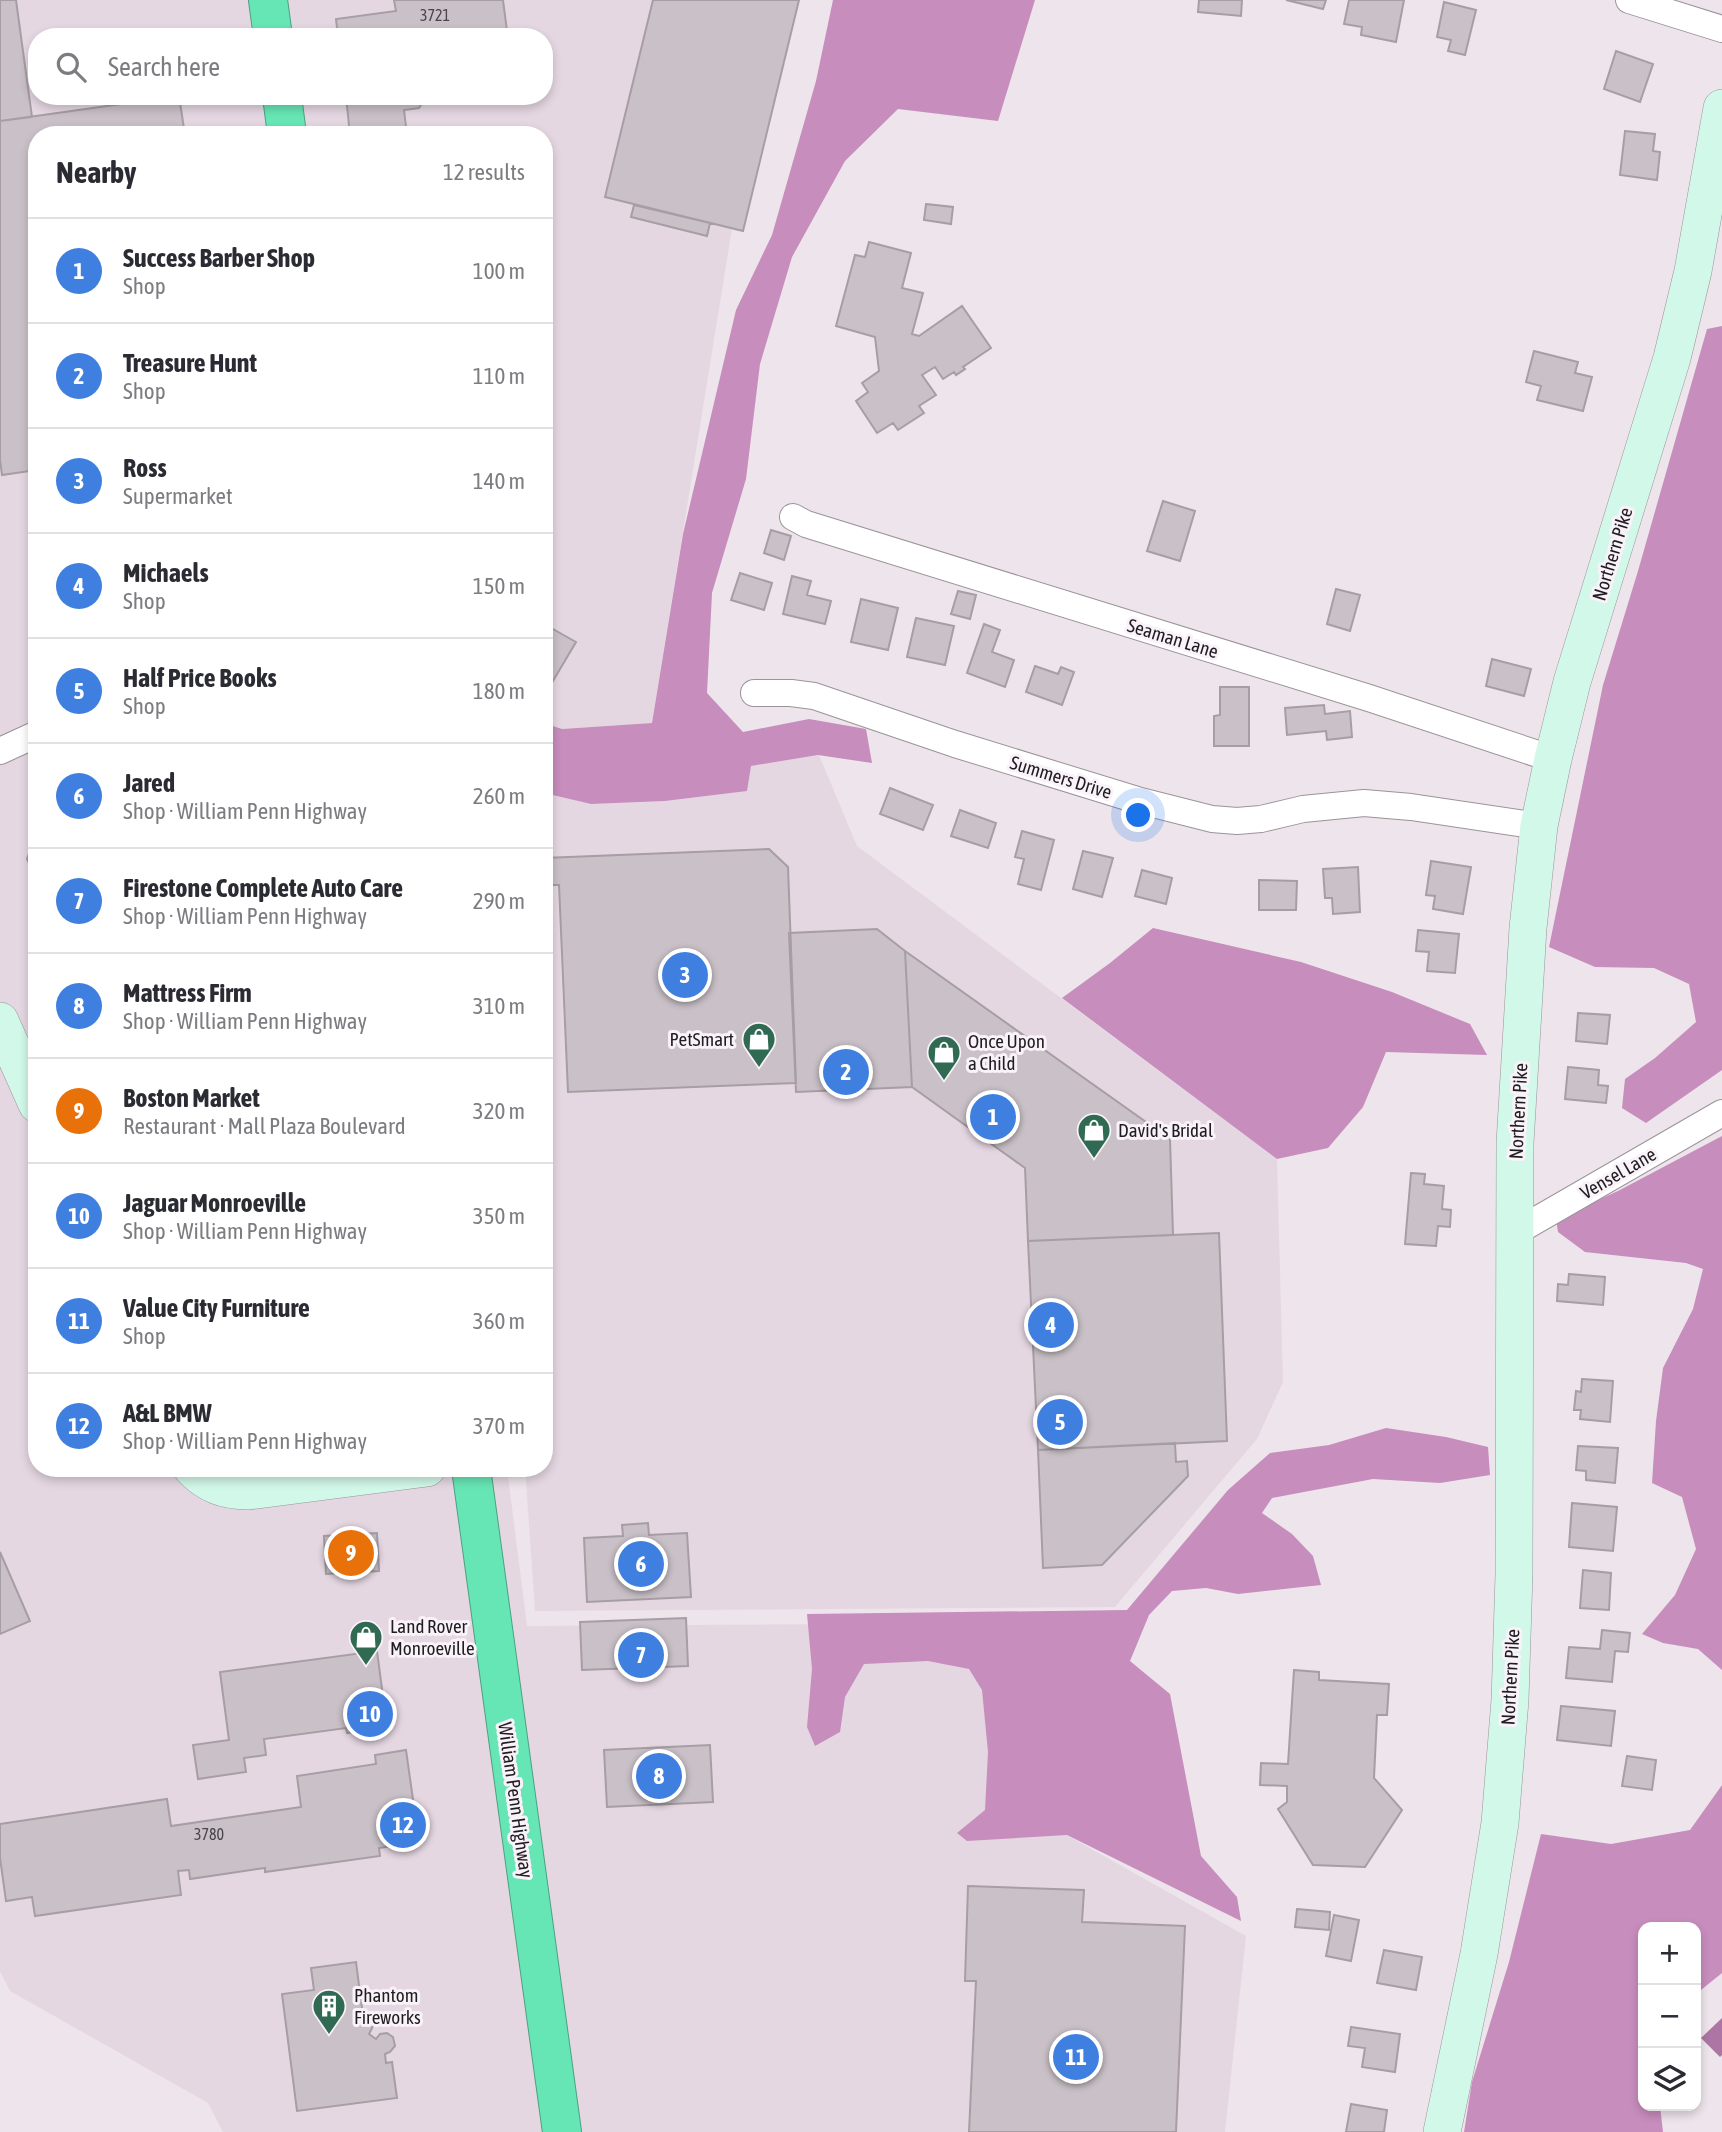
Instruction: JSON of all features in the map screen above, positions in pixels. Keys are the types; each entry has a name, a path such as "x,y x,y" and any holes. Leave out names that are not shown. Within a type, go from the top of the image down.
{"highway":[{"path":"268,0 272,28"},
{"path":"283,105 286,126"},
{"name":"William Penn Highway","path":"472,1477 562,2132"}],"street":[{"path":"1629,0 1722,29"},
{"name":"Northern Pike","path":"1442,2132 1479,1954 1500,1823 1510,1700 1514,1574 1516,1143 1528,928 1539,827 1572,682 1672,358 1693,271 1722,108"},
{"name":"Seaman Lane","path":"793,517 806,524 1369,698 1553,760"},
{"name":"Summers Drive","path":"754,693 814,696 1072,780 1177,812 1212,819 1261,819 1313,807 1364,803 1411,807 1539,827"},
{"path":"0,751 28,738"},
{"path":"0,1021 28,1084"},
{"name":"Vensel Lane","path":"1514,1233 1722,1113"},
{"path":"203,1477 213,1485 235,1491 357,1477"}],"shaded area":[{"path":"0,0 769,0 652,723 562,729 553,726 553,126 28,126 28,1477 508,1477 527,1626 1111,1622 1047,1824 1246,1936 1225,2132 223,2132 208,2103 10,1991 0,1971"},
{"path":"833,0 1035,0 998,121 898,109 845,161 792,257 760,364 746,479 712,593 707,693 743,732 809,719 866,729 872,763 818,755 751,766 747,791 665,801 591,804 553,795 553,726 562,729 652,723 683,534 736,310 772,235 816,81"},
{"path":"1722,326 1722,1070 1646,1123 1622,1108 1625,1079 1655,1058 1696,1022 1689,984 1654,968 1595,967 1549,947 1603,685 1707,329"},
{"path":"819,755 857,846 1277,1159 1283,1382 1257,1439 1115,1607 535,1611 526,1477 553,1477 553,795 591,804 665,801 746,791 750,766"},
{"path":"1153,928 1301,962 1392,992 1470,1024 1487,1055 1386,1052 1363,1107 1328,1148 1277,1159 1062,998"},
{"path":"1722,1136 1722,1670 1698,1649 1663,1643 1642,1634 1675,1595 1696,1549 1682,1497 1652,1483 1663,1368 1693,1309 1703,1269 1686,1263 1585,1252 1558,1232 1556,1219 1618,1191"},
{"path":"1386,1428 1446,1437 1488,1447 1490,1475 1440,1483 1373,1479 1272,1498 1262,1513 1292,1534 1313,1556 1321,1585 1238,1594 1206,1588 1172,1591 1149,1615 1130,1661 1170,1694 1201,1856 1237,1897 1241,1921 1067,1835 967,1841 957,1833 985,1810 988,1752 982,1690 969,1669 928,1661 864,1664 845,1697 840,1732 815,1746 807,1727 812,1669 807,1614 1127,1610 1228,1490 1270,1453 1329,1445"},
{"path":"1722,1785 1722,1973 1701,1990 1701,1922 1638,1922 1638,2111 1661,2111 1663,2132 1464,2132 1472,2082 1509,1962 1541,1834 1611,1844 1690,1830"},
{"path":"1722,2018 1720,2057 1701,2038"}],"building":[{"path":"0,0 16,0 28,105 30,105 32,117 0,121"},
{"path":"394,0 503,0 507,28 337,28 336,19 396,11"},
{"path":"653,0 799,0 743,231 605,197"},
{"path":"1199,0 1242,0 1241,16 1198,12"},
{"path":"1286,0 1326,0 1323,9"},
{"path":"1349,0 1404,0 1396,42 1361,35 1362,27 1344,24"},
{"path":"1444,2 1476,10 1465,55 1448,51 1451,40 1437,37"},
{"path":"1616,51 1653,64 1640,102 1604,89"},
{"path":"115,105 180,105 184,126 28,126 28,471 2,475 0,460 0,121"},
{"path":"347,105 421,105 419,108 404,110 406,126 349,126"},
{"path":"1625,131 1655,134 1653,151 1660,152 1657,180 1620,175"},
{"path":"926,204 953,207 951,224 924,220"},
{"path":"634,205 710,223 707,236 631,217"},
{"path":"869,242 911,253 902,288 923,293 912,334 919,336 962,306 991,348 956,375 954,372 943,379 935,367 922,375 936,395 919,406 924,413 898,430 893,423 877,433 856,401 868,392 862,383 879,371 875,337 836,326 855,255 865,257"},
{"path":"1534,351 1578,362 1575,373 1592,377 1583,411 1537,400 1541,386 1526,382"},
{"path":"1163,501 1195,511 1180,561 1147,551"},
{"path":"771,530 791,536 784,560 764,553"},
{"path":"740,573 772,583 764,610 731,600"},
{"path":"792,576 811,581 807,595 831,601 825,624 783,614"},
{"path":"1336,589 1360,595 1350,631 1327,624"},
{"path":"958,591 976,595 970,619 951,614"},
{"path":"861,599 898,608 888,650 851,642"},
{"path":"916,618 954,626 945,665 907,657"},
{"path":"984,624 1000,630 992,652 1014,660 1005,687 967,673"},
{"path":"553,629 576,642 553,681"},
{"path":"1492,659 1531,669 1524,696 1486,686"},
{"path":"1035,666 1058,674 1061,667 1074,672 1062,705 1026,692"},
{"path":"1220,687 1249,687 1249,746 1214,746 1214,716 1220,715"},
{"path":"1324,705 1325,714 1350,711 1352,737 1327,740 1326,731 1287,735 1285,708"},
{"path":"890,788 933,805 923,830 880,814"},
{"path":"960,810 996,823 988,848 951,836"},
{"path":"1022,831 1054,840 1041,890 1018,884 1024,859 1015,857"},
{"path":"769,849 788,867 796,1083 568,1092 559,885 553,885 553,858"},
{"path":"1083,851 1113,858 1102,897 1073,889"},
{"path":"1431,861 1471,867 1463,914 1433,909 1435,896 1426,895"},
{"path":"1358,867 1360,912 1333,914 1332,898 1325,898 1323,869"},
{"path":"1142,870 1172,878 1166,904 1135,896"},
{"path":"1259,880 1297,881 1296,910 1259,910"},
{"path":"877,929 905,951 912,1087 796,1092 789,933"},
{"path":"1418,930 1459,934 1455,973 1427,971 1429,952 1416,951"},
{"path":"905,951 1170,1139 1173,1235 1028,1241 1025,1168 912,1087"},
{"path":"1578,1013 1610,1015 1607,1044 1576,1041"},
{"path":"1568,1067 1599,1070 1598,1085 1608,1086 1606,1103 1565,1099"},
{"path":"1411,1173 1425,1174 1424,1184 1444,1186 1442,1209 1451,1210 1450,1227 1438,1226 1436,1246 1405,1244"},
{"path":"1219,1233 1227,1441 1038,1450 1028,1241"},
{"path":"1569,1274 1605,1277 1603,1305 1557,1301 1558,1284 1568,1285"},
{"path":"1582,1379 1613,1381 1610,1422 1580,1419 1581,1410 1574,1410 1576,1391 1581,1392"},
{"path":"1175,1443 1176,1462 1187,1461 1188,1476 1102,1565 1043,1568 1038,1450"},
{"path":"1578,1446 1618,1448 1615,1483 1586,1480 1586,1471 1576,1470"},
{"path":"1572,1503 1617,1507 1613,1551 1569,1547"},
{"path":"648,1523 649,1535 687,1533 691,1597 587,1602 584,1538 623,1536 622,1525"},
{"path":"377,1533 379,1571 326,1574 324,1536"},
{"path":"0,1552 30,1621 0,1634"},
{"path":"1583,1570 1611,1573 1609,1610 1580,1608"},
{"path":"686,1618 688,1666 582,1670 580,1622"},
{"path":"1602,1630 1630,1633 1628,1652 1615,1651 1612,1682 1566,1678 1569,1647 1600,1649"},
{"path":"377,1651 387,1727 347,1733 346,1728 264,1739 266,1755 244,1758 246,1772 198,1779 193,1745 229,1740 220,1672"},
{"path":"1294,1670 1319,1672 1319,1680 1389,1684 1387,1715 1377,1715 1374,1778 1402,1810 1365,1867 1313,1865 1278,1809 1287,1802 1287,1786 1260,1785 1261,1763 1288,1764"},
{"path":"1561,1706 1615,1711 1611,1746 1557,1740"},
{"path":"710,1745 713,1802 607,1807 604,1750"},
{"path":"406,1750 419,1842 379,1848 380,1856 265,1872 265,1868 190,1879 189,1870 178,1871 181,1895 35,1916 32,1897 6,1901 0,1858 0,1824 167,1799 171,1826 301,1807 297,1776 376,1764 375,1755"},
{"path":"1627,1756 1656,1760 1652,1790 1622,1786"},
{"path":"968,1886 1084,1890 1082,1922 1185,1926 1176,2132 969,2132 976,1981 965,1981"},
{"path":"1297,1909 1330,1912 1329,1930 1295,1927"},
{"path":"1334,1915 1359,1920 1351,1961 1326,1956"},
{"path":"1384,1950 1422,1957 1416,1990 1377,1983"},
{"name":"Phantom Fireworks","path":"356,1962 363,2016 374,2024 369,2034 376,2039 380,2034 387,2033 393,2037 395,2046 385,2054 386,2063 392,2062 397,2098 297,2111 282,1994 314,1990 311,1968"},
{"path":"1351,2027 1400,2034 1395,2072 1362,2067 1365,2048 1348,2046"},
{"path":"1351,2104 1387,2110 1384,2132 1346,2132"}],"place":[{"name":"Ross","path":"685,975"},
{"name":"PetSmart","path":"759,1069"},
{"name":"Treasure Hunt","path":"846,1072"},
{"name":"Once Upon a Child","path":"944,1082"},
{"name":"Success Barber Shop","path":"993,1117"},
{"name":"David's Bridal","path":"1094,1160"},
{"name":"Michaels","path":"1051,1325"},
{"name":"Half Price Books","path":"1060,1422"},
{"name":"Boston Market","path":"351,1553"},
{"name":"Jared","path":"641,1564"},
{"name":"Firestone Complete Auto Care","path":"641,1655"},
{"name":"Land Rover Monroeville","path":"366,1667"},
{"name":"Jaguar Monroeville","path":"370,1714"},
{"name":"Mattress Firm","path":"659,1776"},
{"name":"A&L BMW","path":"403,1825"},
{"name":"Phantom Fireworks","path":"329,2036"},
{"name":"Value City Furniture","path":"1076,2057"}]}
